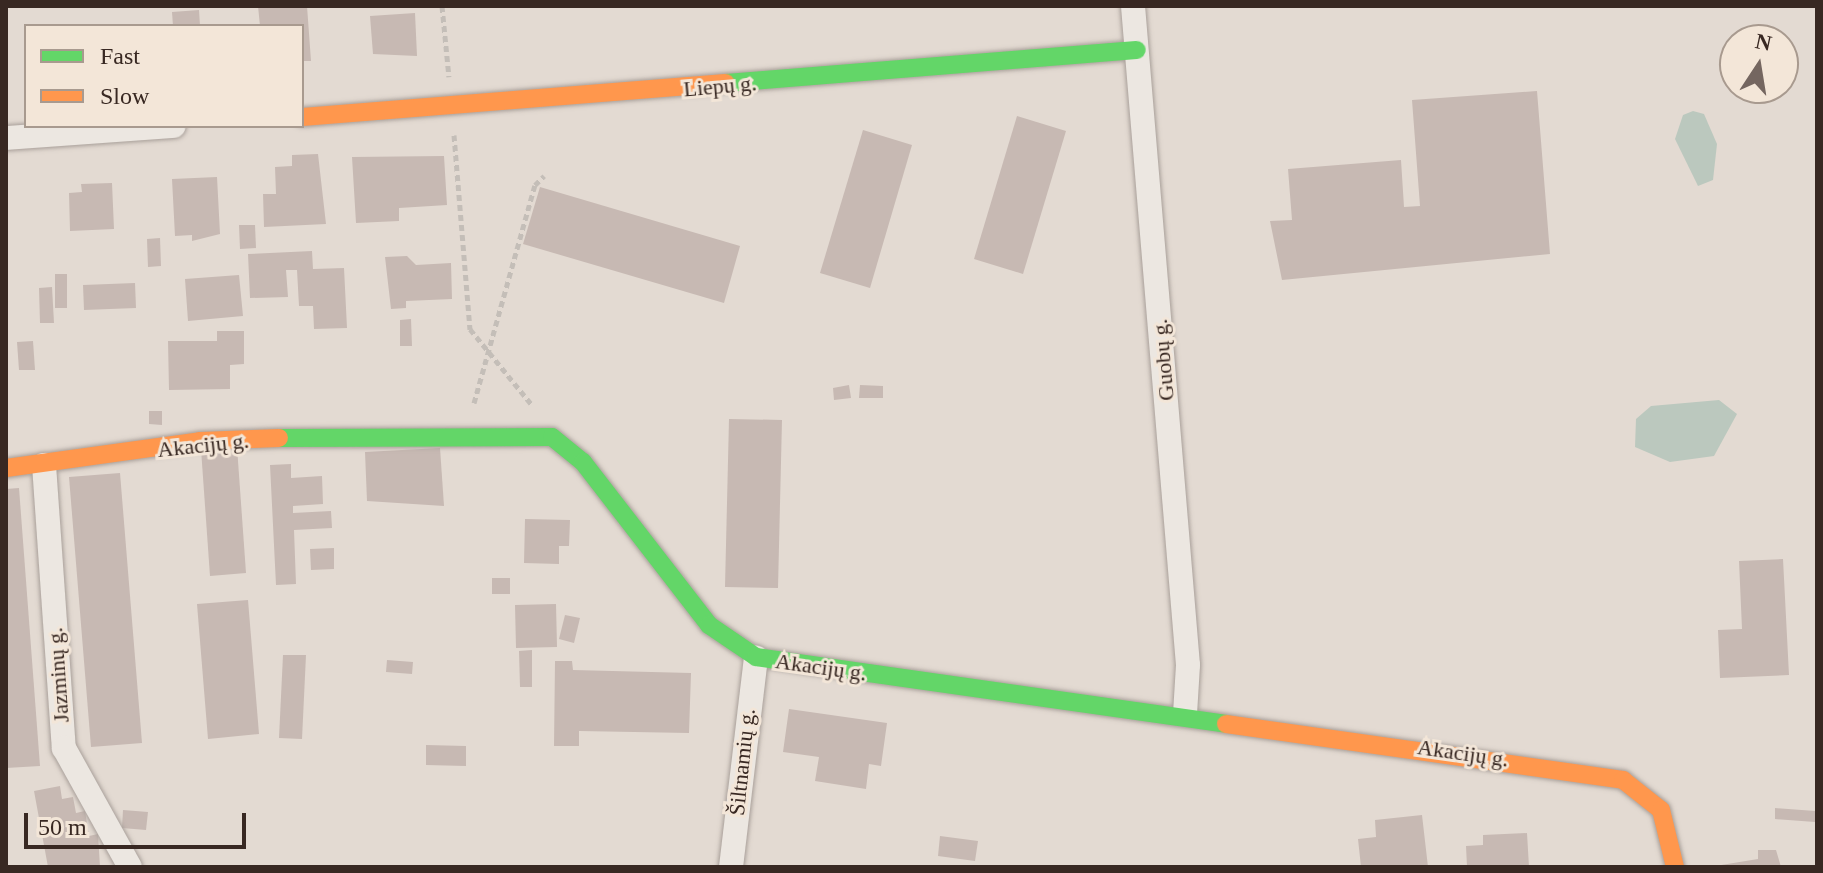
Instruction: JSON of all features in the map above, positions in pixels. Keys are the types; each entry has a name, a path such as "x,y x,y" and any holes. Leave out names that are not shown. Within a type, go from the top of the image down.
{"street":[{"name":"Guobų g.","path":"1133,6 1188,665 1185,714"},
{"name":"Liepų g.","path":"304,117 1137,50"},
{"path":"6,138 146,128"},
{"name":"Akacijų g.","path":"6,468 200,441 460,432 552,437 583,462 709,625 756,657 1185,714 1623,780 1661,810 1675,867"},
{"name":"Jazminų g.","path":"44,465 64,748 130,867"},
{"name":"Šiltnamių g.","path":"731,867 756,657"}],"path":[{"path":"442,6 470,329 487,357 548,422 552,437"},
{"path":"460,432 487,357 535,185 544,176"}],"shaded area":[{"path":"1693,111 1704,114 1717,144 1713,180 1698,186 1675,139 1683,115"},
{"path":"1719,400 1737,414 1714,456 1670,462 1635,447 1636,419 1651,406"}],"building":[{"path":"258,6 307,6 311,61 304,61 304,24 260,24"},
{"path":"199,10 200,24 173,24 172,12"},
{"path":"415,13 417,56 373,54 370,16"},
{"path":"1537,91 1550,254 1282,280 1270,221 1292,220 1288,169 1401,160 1404,207 1420,206 1412,100"},
{"path":"1017,116 1066,131 1023,274 974,259"},
{"path":"863,130 912,145 870,288 820,273"},
{"path":"318,154 326,224 264,227 263,194 276,194 275,167 292,166 292,155"},
{"path":"444,156 447,205 399,208 399,221 356,223 352,157"},
{"path":"217,177 220,234 192,241 192,235 175,236 172,179"},
{"path":"112,183 114,229 70,231 69,193 82,192 81,184"},
{"path":"540,187 740,246 724,303 523,244"},
{"path":"239,225 255,225 256,248 240,249"},
{"path":"160,238 161,266 148,267 147,239"},
{"path":"312,251 313,269 344,268 347,328 314,329 313,306 299,306 297,270 286,270 288,297 250,298 248,254"},
{"path":"407,256 416,265 451,263 452,299 406,301 406,308 391,309 385,257"},
{"path":"55,274 67,274 67,308 55,308"},
{"path":"239,275 243,316 188,321 185,279"},
{"path":"135,283 136,308 84,310 83,285"},
{"path":"52,287 54,323 40,323 39,288"},
{"path":"411,319 412,346 400,346 400,320"},
{"path":"217,331 244,331 244,364 230,365 230,389 169,390 168,341 217,341"},
{"path":"33,341 35,370 19,370 17,342"},
{"path":"849,385 851,398 834,400 833,388"},
{"path":"860,385 883,386 883,398 859,398"},
{"path":"149,411 162,411 162,425 149,424"},
{"path":"729,419 782,420 778,588 725,587"},
{"path":"237,447 246,573 210,576 201,449"},
{"path":"440,448 444,506 367,501 365,452"},
{"path":"291,464 291,478 322,476 323,504 293,506 293,513 331,511 332,528 294,530 296,584 276,585 270,465"},
{"path":"120,473 142,743 91,747 69,477"},
{"path":"19,488 40,766 6,768 6,489"},
{"path":"525,519 570,520 569,546 559,546 559,564 524,563"},
{"path":"334,548 334,569 311,570 310,549"},
{"path":"1783,559 1789,675 1720,678 1718,630 1742,629 1739,561"},
{"path":"492,578 510,578 510,594 492,594"},
{"path":"248,600 259,734 208,739 197,604"},
{"path":"556,604 557,647 516,648 515,605"},
{"path":"565,615 580,618 574,643 559,639"},
{"path":"532,650 532,687 520,687 519,651"},
{"path":"283,655 306,655 302,739 279,738"},
{"path":"387,660 413,662 412,674 386,672"},
{"path":"555,661 572,661 573,670 691,673 689,733 579,731 579,746 554,746"},
{"path":"789,709 887,723 881,766 869,764 866,789 815,781 819,757 783,752"},
{"path":"426,745 466,746 466,766 426,765"},
{"path":"60,786 62,799 73,797 76,813 85,811 89,836 98,834 100,867 48,867 34,791"},
{"path":"1775,808 1815,811 1815,822 1775,819"},
{"path":"123,810 148,812 146,830 122,828"},
{"path":"1422,815 1428,867 1361,867 1358,839 1376,837 1375,820"},
{"path":"1527,833 1529,867 1467,867 1466,846 1483,845 1483,835"},
{"path":"940,836 978,841 975,861 938,856"},
{"path":"1758,850 1776,850 1781,867 1709,867 1758,859"}],"traffic: fast":[{"path":"726,83 1137,50"},
{"path":"279,438 552,437 583,462 709,625 756,657 1226,724"}],"traffic: slow":[{"path":"304,117 726,83"},
{"path":"6,468 200,441 279,438"},
{"path":"1226,724 1623,780 1661,810 1675,867"}]}
